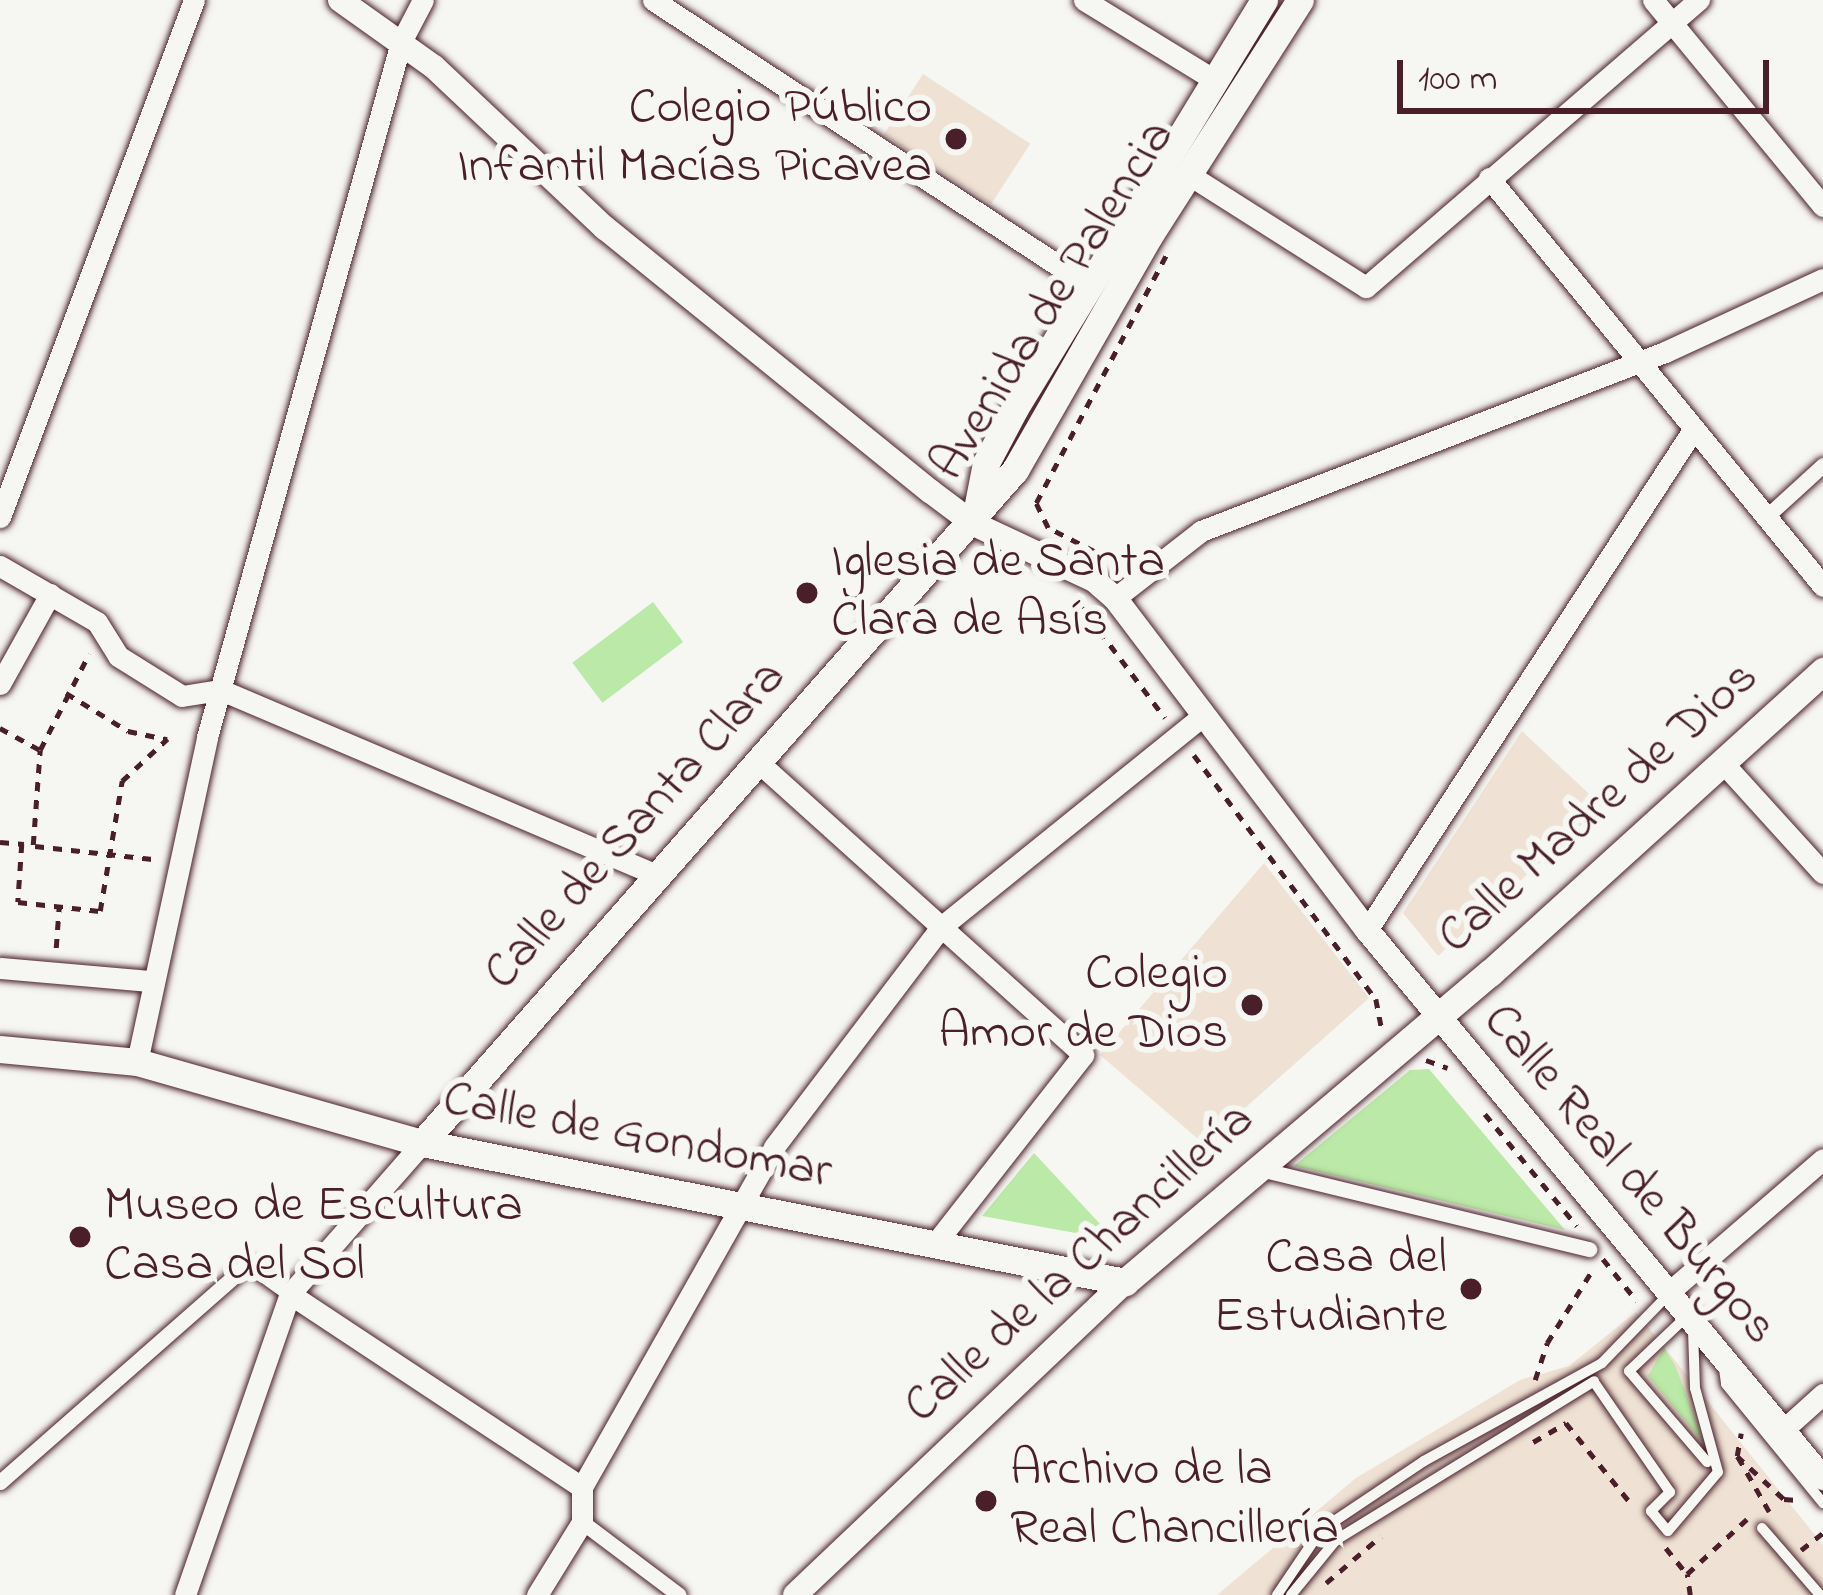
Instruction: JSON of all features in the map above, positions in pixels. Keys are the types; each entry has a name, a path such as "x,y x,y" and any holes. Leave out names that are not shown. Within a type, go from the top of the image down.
{"main road":[{"name":"Avenida de Palencia","path":"974,524 986,463 1085,283 1264,0"},
{"name":"Avenida de Palencia","path":"974,524 1016,468 1300,0"},
{"name":"Calle de Santa Clara","path":"422,1143 653,873 974,524"},
{"name":"Calle Madre de Dios","path":"1438,1015 1823,671"},
{"name":"Calle de la Chancillería","path":"1125,1282 1438,1015"},
{"name":"Calle de Gondomar","path":"0,1049 136,1062 422,1143 1125,1282"}],"street":[{"path":"0,517 194,0"},
{"name":"Calle Real de Burgos","path":"340,0 401,42 605,229 974,524 1094,580 1114,598 1366,930 1823,1478"},
{"path":"136,1062 150,980 221,690 401,42 423,0"},
{"path":"653,0 1085,283"},
{"path":"1084,0 1213,80"},
{"path":"1653,0 1823,206"},
{"path":"1191,176 1366,287 1699,0"},
{"path":"1489,178 1823,586"},
{"path":"1114,598 1201,531 1637,361 1823,279"},
{"path":"1366,930 1693,430"},
{"path":"1766,517 1823,465"},
{"path":"0,566 98,622 118,656 182,695 221,690 653,873"},
{"path":"0,684 50,594"},
{"path":"537,1595 582,1522 582,1486 774,1147 941,927 1204,715"},
{"path":"757,761 1083,1055 934,1246"},
{"path":"1724,764 1823,873"},
{"path":"0,968 150,980"},
{"path":"185,1595 290,1294 422,1143"},
{"path":"1669,1292 1823,1160"},
{"name":"Calle Real de Burgos","path":"1257,1168 1593,1249"},
{"path":"0,1482 248,1264 582,1486"},
{"name":"Calle de la Chancillería","path":"795,1595 1125,1282"},
{"path":"1783,1430 1823,1394"},
{"path":"582,1522 679,1595"}],"lane":[{"path":"1277,1595 1321,1530 1424,1461 1603,1363 1652,1320 1669,1292"},
{"path":"1594,1382 1670,1492 1651,1511 1668,1531 1718,1472 1695,1388 1691,1318"},
{"path":"1691,1318 1629,1371 1706,1462"},
{"path":"1724,1360 1726,1384 1816,1505"},
{"path":"1291,1595 1336,1540 1594,1382 1603,1363"},
{"path":"1769,1525 1820,1595"}],"path":[{"name":"Avenida de Palencia","path":"1096,554 1037,514 1046,482 1169,263 1163,241"},
{"path":"1072,593 1376,999 1377,1023 1410,1062 1446,1066 1461,1084"},
{"path":"33,845 40,750 89,654"},
{"path":"22,844 18,902 100,910 122,781 167,739 128,731 66,694"},
{"path":"0,728 40,750"},
{"path":"0,842 152,859"},
{"path":"53,974 59,906"},
{"path":"1476,1103 1581,1232"},
{"path":"1593,1249 1652,1320"},
{"path":"1732,1415 1757,1445"},
{"path":"1513,1453 1566,1423 1647,1524"},
{"path":"1741,1433 1737,1456 1769,1525"},
{"path":"1737,1456 1784,1499 1797,1496 1816,1505"},
{"path":"1687,1574 1754,1513 1769,1525"},
{"path":"1313,1595 1394,1526"},
{"path":"1796,1554 1823,1532"},
{"path":"1660,1540 1687,1574 1690,1595"}],"shaded area":[{"name":"Colegio Público Infantil Macías Picavea","path":"923,74 1030,144 991,204 884,134"},
{"path":"1522,731 1602,806 1438,956 1403,913"},
{"name":"Colegio Amor de Dios","path":"1264,863 1369,998 1228,1123 1211,1150 1100,1055"},
{"path":"1636,1312 1823,1545 1823,1595 1217,1595 1356,1478 1520,1380 1569,1366"}],"green space":[{"path":"653,602 683,642 602,703 572,663"},
{"path":"1429,1069 1565,1230 1294,1166 1410,1070"},
{"path":"1034,1153 1115,1240 982,1216"},
{"path":"1664,1348 1675,1365 1706,1446 1648,1376"}],"place":[{"name":"Colegio Público Infantil Macías Picavea","path":"956,139"},
{"name":"Iglesia de Santa Clara de Asís","path":"807,593"},
{"name":"Colegio Amor de Dios","path":"1252,1005"},
{"name":"Museo de Escultura Casa del Sol","path":"80,1237"},
{"name":"Casa del Estudiante","path":"1471,1289"},
{"name":"Archivo de la Real Chancillería","path":"986,1501"}]}
